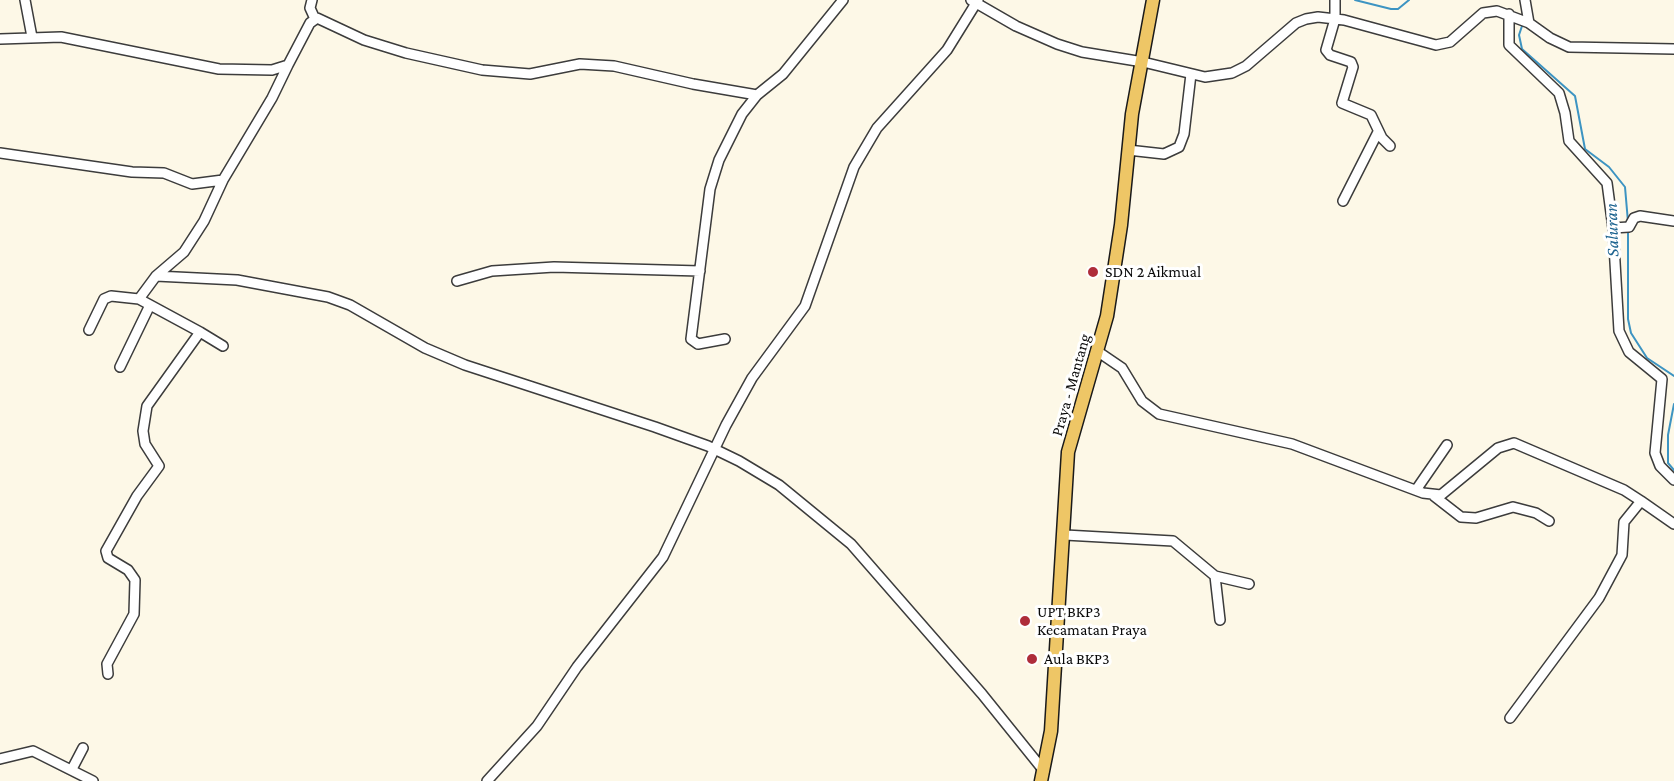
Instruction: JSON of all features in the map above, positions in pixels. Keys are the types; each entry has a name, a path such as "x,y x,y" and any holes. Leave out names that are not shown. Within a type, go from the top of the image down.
{"main road":[{"name":"Praya - Mantang","path":"1042,776 1051,732 1065,536 1068,452 1109,304 1132,114 1153,0"}],"street":[{"path":"25,0 32,37"},
{"path":"312,0 310,8 315,19 364,40 406,53 482,70 530,74 580,64 614,66 693,84 757,95"},
{"path":"725,339 698,344 691,339 714,173 742,114 757,95 783,74 843,0"},
{"path":"1335,0 1335,19 1327,53 1351,62 1353,67 1342,103 1371,116 1378,132 1390,146"},
{"path":"1525,0 1521,19 1509,45 1559,93 1569,141 1607,183 1621,228 1619,331 1629,352 1662,379 1655,453 1660,465 1674,480"},
{"path":"487,781 540,721 577,667 663,557 752,378 805,306 854,167 877,128 947,50 975,1 1016,26 1057,44 1205,77 1232,73 1246,66 1296,23 1306,19 1335,19 1436,45 1450,42 1483,13 1497,11 1521,19 1569,47 1674,49"},
{"path":"140,299 156,276 184,252 204,221 223,180 315,19"},
{"path":"0,39 61,37 219,69 272,70 288,65"},
{"path":"1128,150 1164,154 1179,147 1184,134 1191,74"},
{"path":"1343,201 1378,132"},
{"path":"0,153 132,172 165,174 186,183 223,180"},
{"path":"1621,228 1638,216 1674,221"},
{"path":"457,281 492,271 554,267 700,271"},
{"path":"156,276 237,280 328,297 350,305 425,348 465,364 655,427 715,450 779,485 851,544 982,694 1042,776"},
{"path":"89,330 107,297 140,299 223,346"},
{"path":"120,367 150,305"},
{"path":"108,674 106,664 134,614 135,580 128,570 106,557 106,551 137,496 159,466 145,444 143,431 147,406 200,332"},
{"path":"1097,351 1122,368 1142,401 1159,414 1292,444 1434,496 1461,517 1476,518 1514,507 1536,513 1549,521"},
{"path":"1434,496 1441,495 1498,448 1514,443 1624,490 1674,524"},
{"path":"1416,490 1447,445"},
{"path":"1510,718 1599,598 1622,555 1624,522 1641,501"},
{"path":"1065,536 1170,539 1215,576 1250,584"},
{"path":"1215,576 1220,620"},
{"path":"72,769 83,748"},
{"path":"0,759 33,751 93,781"}],"waterway":[{"name":"Saluran","path":"1355,0 1391,9 1398,9 1409,0"},
{"name":"Saluran","path":"1523,23 1519,35 1522,49 1575,96 1585,149 1609,167 1625,187 1628,222"},
{"name":"Saluran","path":"1628,230 1628,319 1631,333 1647,358 1674,376"},
{"name":"Saluran","path":"1674,404 1668,435 1668,463 1674,470"}],"place":[{"name":"SDN 2 Aikmual","path":"1093,272"},
{"name":"UPT BKP3 Kecamatan Praya","path":"1025,621"},
{"name":"Aula BKP3","path":"1032,659"}]}
